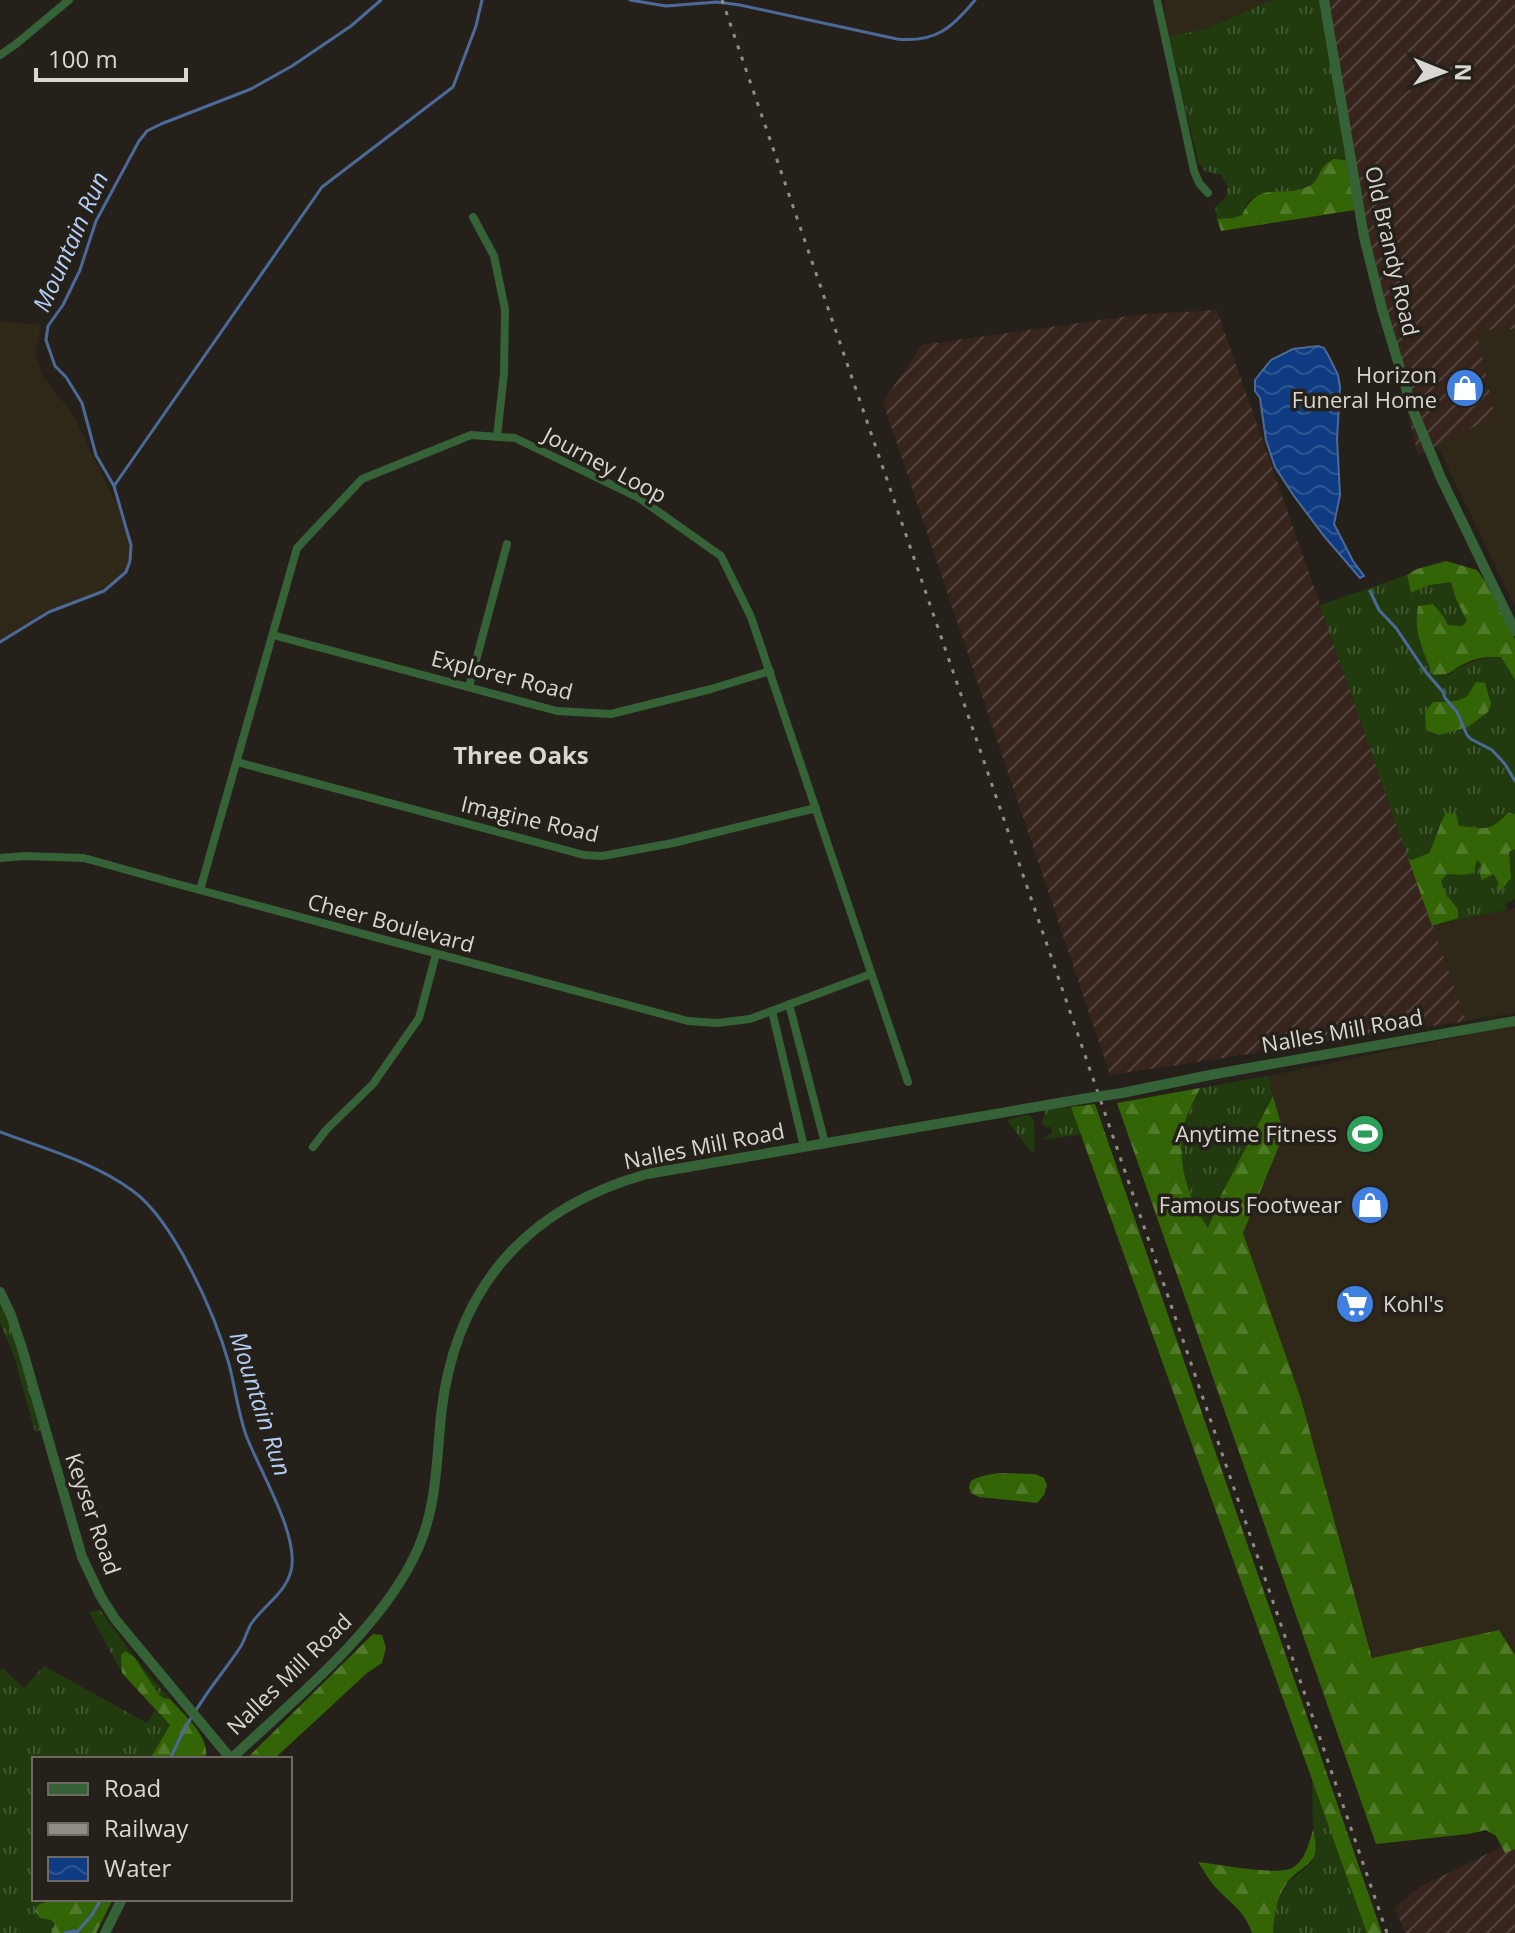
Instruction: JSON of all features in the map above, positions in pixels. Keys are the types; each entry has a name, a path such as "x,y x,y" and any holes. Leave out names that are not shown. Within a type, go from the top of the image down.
{"street":[{"path":"0,55 69,0"},
{"path":"1157,0 1194,171 1208,193"},
{"name":"Old Brandy Road","path":"1324,0 1364,237 1399,368 1427,447 1515,631"},
{"path":"473,217 494,256 505,309 504,373 497,437"},
{"name":"Journey Loop","path":"200,890 297,548 362,479 471,435 515,438 639,498 721,556 751,617 908,1082"},
{"path":"469,687 507,544"},
{"name":"Explorer Road","path":"273,635 557,711 611,714 770,671"},
{"name":"Imagine Road","path":"237,762 584,855 602,856 673,843 816,808"},
{"name":"Cheer Boulevard","path":"0,858 84,858 688,1021 717,1023 750,1019 871,974"},
{"path":"313,1147 373,1084 419,1018 436,954"},
{"path":"789,1004 825,1143"},
{"path":"772,1011 804,1147"},
{"name":"Nalles Mill Road","path":"233,1757 327,1668 368,1625 398,1586 412,1562 430,1514 441,1416 451,1358 460,1330 486,1283 511,1252 536,1228 576,1201 622,1181 698,1164 1122,1093 1515,1021"},
{"name":"Keyser Road","path":"0,1292 22,1348 82,1557 93,1581 115,1619 229,1757"},
{"path":"105,1933 121,1901"}],"shaded area":[{"path":"1163,0 1272,0 1208,28 1169,37"},
{"path":"1308,0 1515,0 1515,329 1476,330 1495,416 1418,455"},
{"path":"1217,310 1466,1021 1110,1075 883,402 922,345 1135,315"},
{"path":"0,321 41,325 35,355 43,377 74,416 117,505 131,545 126,572 104,591 62,606 0,642"},
{"path":"1515,329 1515,607 1437,445 1476,330"},
{"path":"1515,908 1515,1013 1466,1021 1432,926"},
{"path":"1515,1025 1515,1655 1498,1630 1373,1658 1301,1399 1243,1233 1284,1134 1268,1076"},
{"path":"1515,1840 1515,1933 1405,1933 1395,1908 1418,1888"}],"green space":[{"path":"1272,0 1319,0 1346,160 1324,165 1308,187 1262,194 1247,203 1242,215 1217,219 1215,207 1226,197 1228,187 1221,175 1205,171 1198,162 1169,37 1208,28"},
{"path":"1334,159 1346,160 1355,210 1221,231 1217,219 1242,215 1256,197 1264,193 1299,190 1309,186 1324,166"},
{"path":"1446,561 1477,570 1485,581 1515,639 1515,680 1501,657 1474,660 1448,673 1433,675 1418,634 1418,606 1433,604 1448,625 1462,626 1467,621 1451,582 1430,585 1411,593 1407,575"},
{"path":"1407,575 1411,593 1430,585 1452,582 1456,599 1468,621 1462,626 1448,625 1444,617 1419,641 1425,654 1448,675 1473,662 1501,657 1515,680 1515,814 1508,814 1490,828 1438,827 1429,853 1412,860 1408,858 1320,605"},
{"path":"1476,682 1485,683 1491,704 1488,712 1468,727 1439,735 1426,730 1425,712 1433,702 1465,698"},
{"path":"1446,813 1456,814 1459,826 1481,828 1496,824 1508,813 1515,814 1515,849 1509,852 1511,878 1499,892 1494,874 1482,880 1481,864 1477,860 1473,873 1447,874 1441,881 1444,892 1458,909 1458,918 1432,926 1408,858 1412,860 1429,853"},
{"path":"1515,847 1515,898 1505,905 1507,910 1442,923 1454,915 1439,891 1439,876 1473,857"},
{"path":"1268,1076 1273,1096 1221,1195 1208,1229 1190,1193 1183,1168 1181,1141 1186,1118 1200,1088"},
{"path":"1200,1088 1184,1125 1182,1156 1190,1193 1208,1228 1221,1195 1273,1096 1284,1134 1243,1233 1301,1399 1372,1658 1499,1630 1515,1655 1515,1849 1505,1853 1496,1836 1486,1830 1376,1844 1117,1103"},
{"path":"1095,1104 1382,1933 1367,1933 1071,1107"},
{"path":"1071,1107 1081,1134 1043,1140 1052,1134 1051,1127 1042,1124 1045,1110"},
{"path":"1027,1115 1034,1121 1035,1151 1031,1152 1007,1120"},
{"path":"0,1300 7,1314 41,1430 35,1432 14,1356 0,1322"},
{"path":"1035,1474 1044,1478 1047,1485 1037,1503 979,1497 971,1493 969,1487 971,1481 986,1475"},
{"path":"100,1610 135,1658 121,1655 122,1673 89,1612"},
{"path":"373,1634 382,1635 386,1648 382,1663 367,1673 276,1757 248,1757"},
{"path":"125,1651 135,1658 159,1695 170,1699 195,1727 204,1742 206,1757 151,1757 170,1725 122,1673 121,1655"},
{"path":"135,1658 170,1699 159,1695"},
{"path":"44,1666 147,1723 155,1710 170,1725 151,1757 32,1757 32,1901 46,1901 43,1902 40,1918 52,1920 55,1924 51,1933 0,1933 2,1668 24,1688"},
{"path":"1312,1776 1367,1933 1273,1933 1274,1908 1288,1883 1311,1863 1317,1847 1313,1830"},
{"path":"1313,1830 1314,1857 1283,1889 1276,1907 1273,1933 1252,1933 1244,1917 1212,1883 1198,1862 1261,1870 1292,1868 1306,1851"},
{"path":"47,1901 112,1901 96,1933 51,1933 55,1924 40,1918 35,1911 38,1905"}],"water":[{"path":"1324,348 1328,355 1340,387 1337,439 1340,495 1334,524 1364,576 1360,578 1324,536 1275,467 1266,440 1260,398 1255,391 1255,380 1271,360 1293,349"}],"waterway":[{"name":"Mountain Run","path":"0,642 49,612 104,591 126,572 130,561 131,545 114,486 96,455 82,403 66,377 55,366 46,340 48,326 63,305 80,270 96,221 139,141 147,131 161,124 251,89 292,66 351,26 381,0"},
{"path":"114,486 322,187 453,87 476,26 482,0"},
{"name":"Mountain Run","path":"630,0 666,6 717,2 740,5 910,40 942,32 975,0"},
{"path":"1370,591 1379,610 1396,628 1457,712 1467,735 1492,750 1515,781"},
{"name":"Mountain Run","path":"0,1132 69,1157 118,1181 148,1205 163,1224 191,1270 214,1320 229,1364 246,1435 290,1540 292,1557 288,1579 251,1624 241,1646 193,1715 171,1757"},
{"name":"Mountain Run","path":"76,1933 100,1901"},
{"path":"65,1933 75,1931"}],"railway":[{"path":"722,0 1387,1933"}],"place":[{"name":"Horizon Funeral Home","path":"1465,388"},
{"name":"Anytime Fitness","path":"1365,1134"},
{"name":"Famous Footwear","path":"1370,1205"},
{"name":"Kohl's","path":"1355,1304"}],"district":[{"name":"Three Oaks","path":"521,756"}]}
